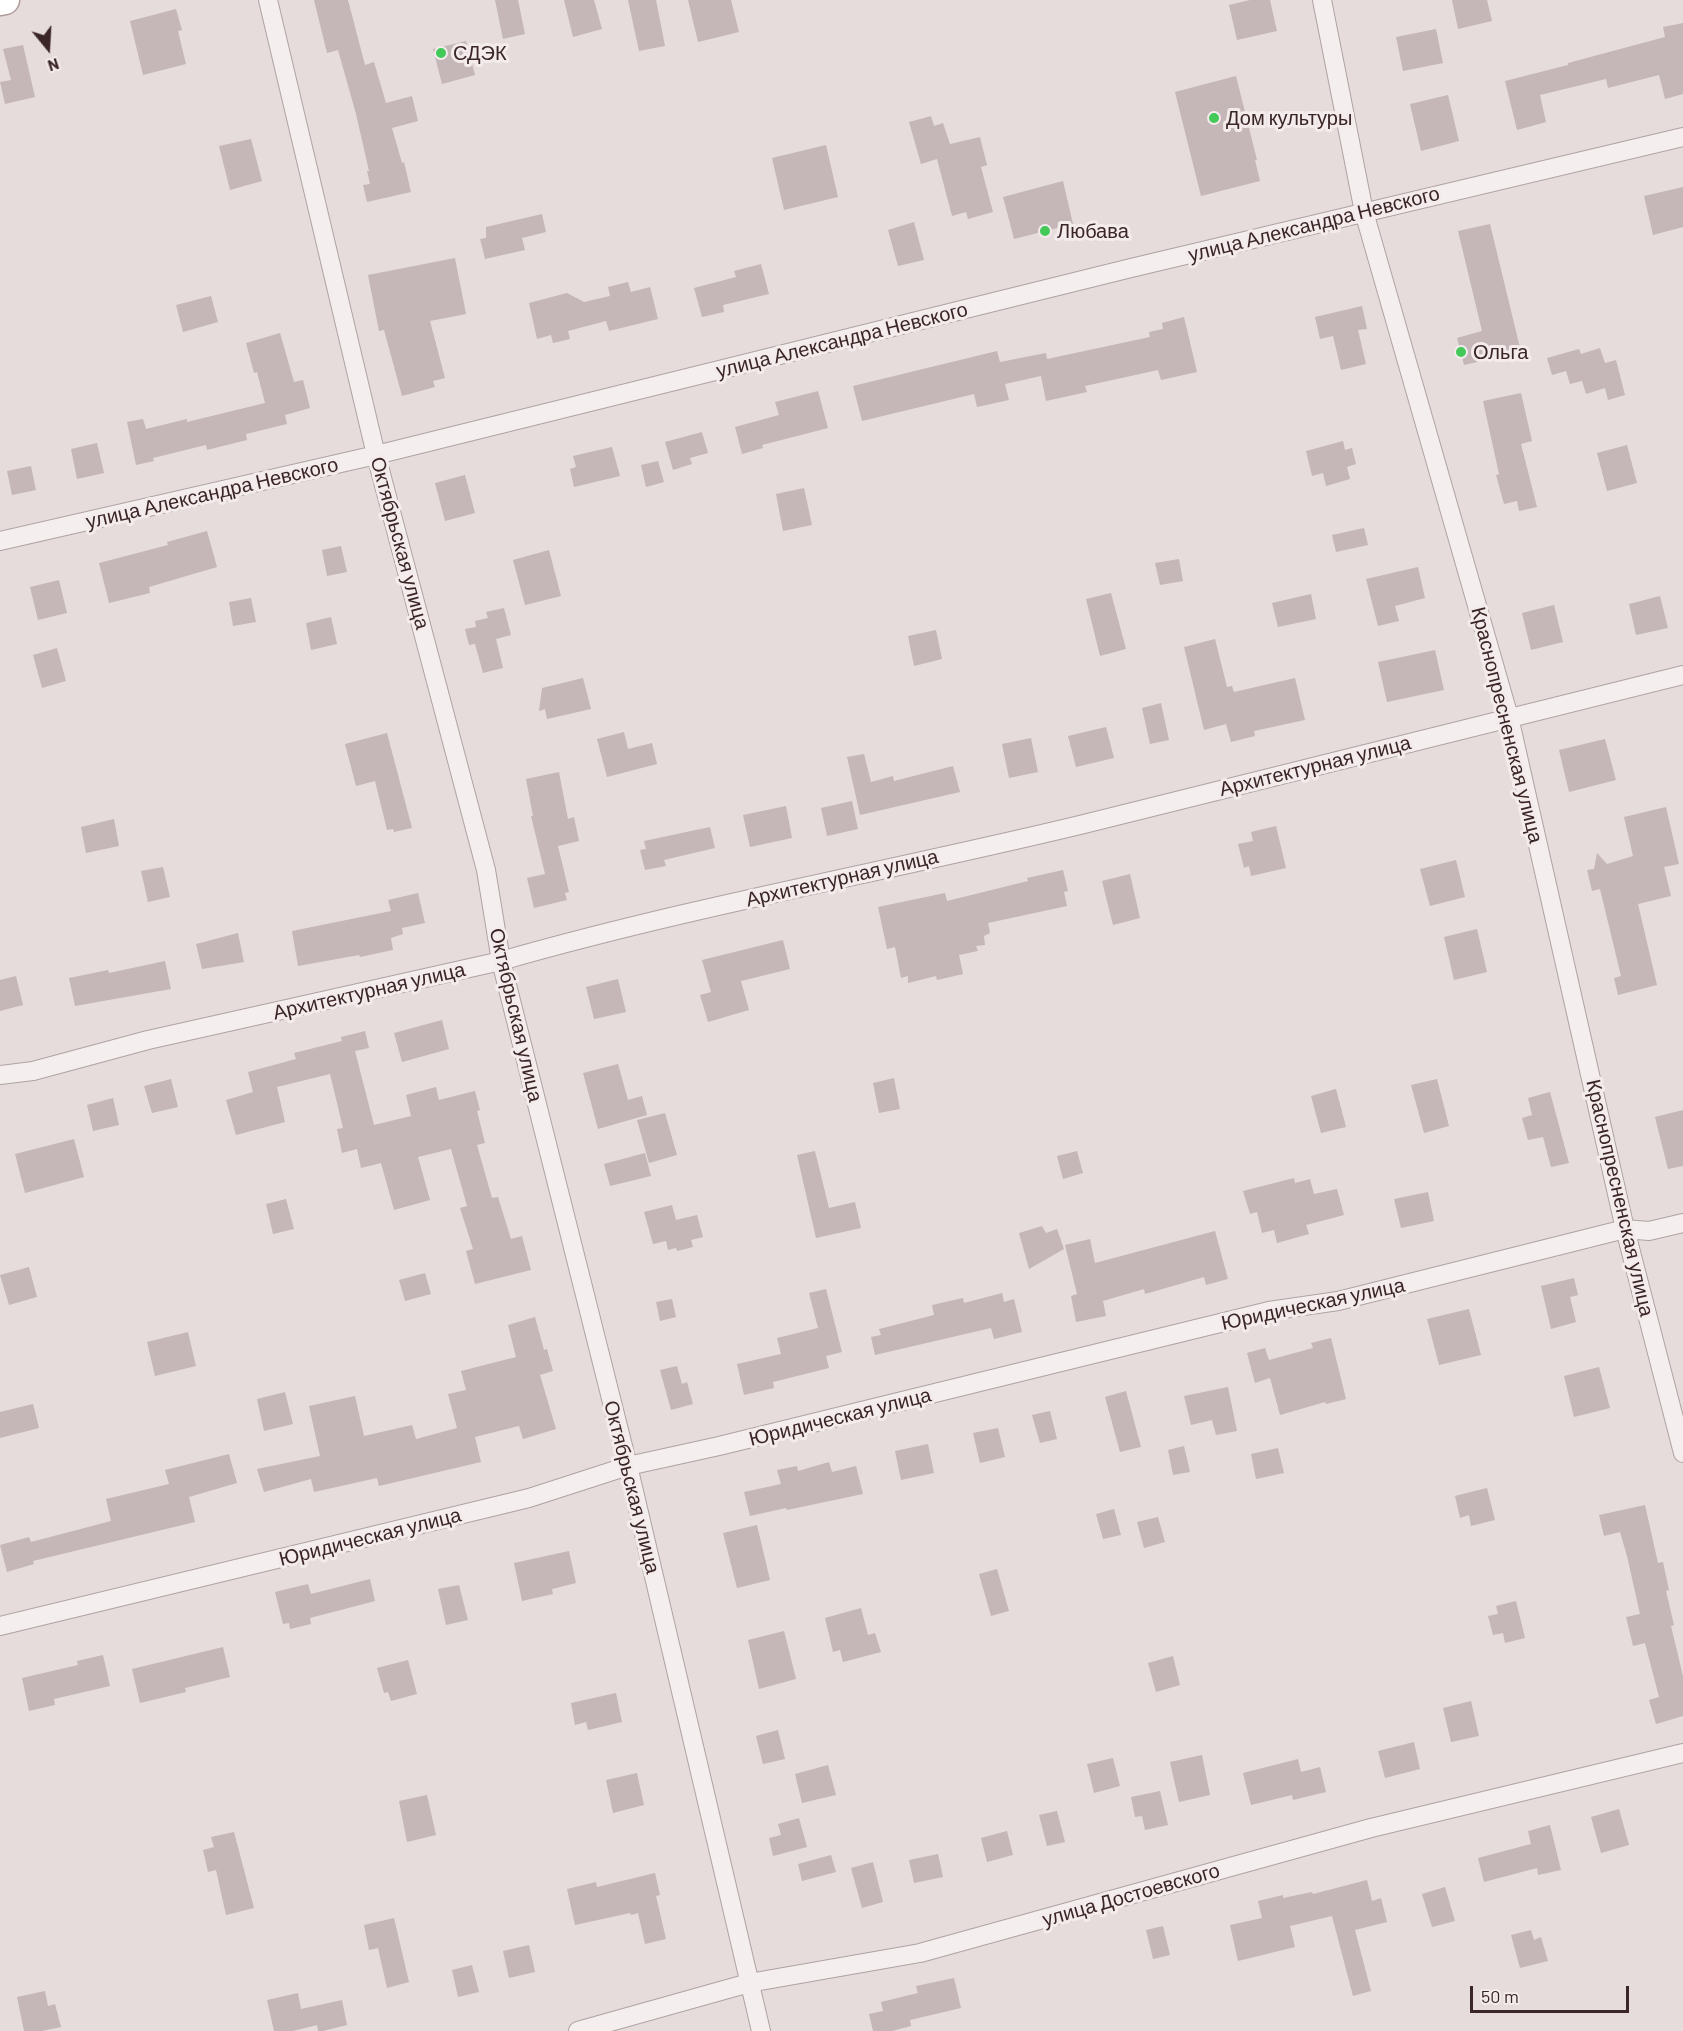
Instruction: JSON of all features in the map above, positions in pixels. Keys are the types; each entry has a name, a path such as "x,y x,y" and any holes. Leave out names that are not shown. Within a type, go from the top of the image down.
{"main road":[{"path":"0,1 5,0"}],"street":[{"name":"Октябрьская улица","path":"268,0 376,455 486,870 501,961 627,1466 761,2031"},
{"name":"Краснопресненская улица","path":"1322,0 1364,212 1509,717 1625,1229 1683,1453"},
{"name":"улица Александра Невского","path":"0,541 376,455 1364,212 1683,137"},
{"name":"Архитектурная улица","path":"0,1075 33,1071 148,1040 501,961 755,897 1082,824 1683,675"},
{"name":"Юридическая улица","path":"0,1626 529,1498 627,1466 720,1446 1269,1311 1338,1301 1625,1229 1649,1231 1683,1223"},
{"name":"улица Достоевского","path":"578,2031 749,1983 920,1953 1371,1828 1683,1753"}],"building":[{"path":"314,0 348,0 365,65 374,62 386,103 412,96 418,121 392,128 402,163 404,162 411,192 367,202 363,185 370,184 367,171 369,171 356,114 338,50 327,53"},
{"path":"495,0 518,0 525,34 503,39"},
{"path":"564,0 594,0 602,29 573,37"},
{"path":"628,0 656,0 665,46 639,51"},
{"path":"688,0 731,0 739,32 698,42"},
{"path":"1250,0 1270,0 1277,31 1237,40 1229,5"},
{"path":"1452,0 1487,0 1492,21 1458,29"},
{"path":"176,9 182,30 178,31 186,64 143,75 130,21"},
{"path":"1683,23 1683,94 1665,99 1659,75 1608,88 1606,79 1540,95 1546,122 1517,130 1505,81 1665,37 1663,27"},
{"path":"1436,29 1443,63 1403,71 1396,37"},
{"path":"466,41 475,75 442,84 433,49"},
{"path":"23,45 35,97 5,104 0,82 11,80 3,49"},
{"name":"Дом культуры","path":"1236,76 1260,181 1201,196 1175,92"},
{"path":"1448,95 1459,141 1421,151 1410,104"},
{"path":"931,116 934,126 943,123 950,144 980,137 987,165 981,167 993,212 968,219 966,212 952,216 937,159 921,164 909,122"},
{"path":"251,139 262,181 230,190 219,146"},
{"path":"826,145 838,197 784,210 772,158"},
{"path":"1063,181 1073,224 1014,239 1003,197"},
{"path":"1683,187 1683,227 1653,235 1644,196"},
{"path":"542,214 546,232 522,238 525,250 485,259 480,239 486,238 486,227"},
{"path":"914,222 924,260 898,266 888,230"},
{"path":"1490,224 1521,352 1464,365 1457,338 1482,331 1458,231"},
{"path":"455,258 466,314 430,321 445,378 433,381 435,387 402,396 384,330 379,331 368,275"},
{"path":"761,264 769,294 723,305 724,312 702,317 694,288 736,277 734,271"},
{"path":"628,282 631,292 650,287 658,319 609,331 606,321 568,331 570,339 553,343 551,335 537,339 529,303 567,293 584,302 610,296 608,287"},
{"path":"211,296 218,322 183,332 176,305"},
{"path":"1362,306 1367,329 1358,330 1366,364 1341,370 1333,336 1320,339 1315,317"},
{"path":"1184,317 1197,372 1161,380 1158,370 1085,386 1087,392 1046,401 1041,376 1005,384 1009,400 977,407 974,394 862,421 853,386 997,351 1000,362 1046,353 1047,359 1150,337 1149,332 1163,329 1162,323"},
{"path":"280,333 294,382 303,380 310,408 285,415 287,424 246,434 247,440 207,450 206,445 153,458 154,461 136,465 127,422 143,419 146,429 187,419 187,422 265,403 246,343"},
{"path":"1600,348 1605,363 1616,360 1625,395 1608,400 1605,388 1586,394 1582,381 1570,384 1566,371 1552,375 1547,358 1579,349 1581,354"},
{"path":"818,391 828,428 762,445 763,448 742,454 735,427 779,415 775,402"},
{"path":"1521,393 1532,441 1521,444 1537,507 1519,511 1517,501 1504,504 1496,475 1499,474 1483,401"},
{"path":"702,432 708,453 690,458 692,464 673,470 665,442"},
{"path":"1343,441 1345,450 1352,448 1356,464 1347,467 1350,479 1326,486 1323,473 1312,476 1306,451"},
{"path":"97,443 104,473 77,479 71,449"},
{"path":"1627,445 1637,483 1607,491 1597,453"},
{"path":"612,447 620,476 574,487 570,469 576,467 573,456"},
{"path":"658,461 664,482 646,487 641,465"},
{"path":"31,466 36,490 12,495 7,471"},
{"path":"465,475 475,513 445,521 435,483"},
{"path":"804,488 812,525 783,531 776,494"},
{"path":"1364,528 1368,545 1336,552 1332,535"},
{"path":"207,531 217,567 149,587 150,593 109,603 99,563 168,545 167,542"},
{"path":"341,546 347,572 327,576 322,550"},
{"path":"549,550 561,596 525,605 513,560"},
{"path":"1179,559 1183,581 1160,585 1155,563"},
{"path":"1418,567 1425,598 1395,606 1399,621 1378,626 1366,579"},
{"path":"59,580 67,613 38,620 30,587"},
{"path":"1111,593 1126,649 1100,656 1086,599"},
{"path":"1311,594 1316,619 1278,627 1272,603"},
{"path":"1660,596 1668,628 1636,635 1629,604"},
{"path":"251,598 256,622 233,626 229,602"},
{"path":"1554,605 1563,642 1531,650 1522,613"},
{"path":"504,608 511,635 496,639 503,668 483,673 475,644 469,645 465,629 476,627 475,621 488,618 486,612"},
{"path":"331,617 337,644 311,650 306,623"},
{"path":"936,630 942,659 914,666 908,636"},
{"path":"1215,639 1227,687 1232,686 1234,692 1295,678 1305,720 1254,731 1255,736 1231,742 1226,724 1204,730 1184,647"},
{"path":"57,648 66,681 42,688 33,655"},
{"path":"1435,650 1444,690 1387,702 1378,662"},
{"path":"583,678 591,709 547,719 545,709 539,711 542,688"},
{"path":"1161,703 1169,740 1150,744 1142,708"},
{"path":"1106,727 1114,758 1076,767 1068,736"},
{"path":"624,732 628,749 652,743 657,764 607,777 597,739"},
{"path":"387,733 412,828 394,832 393,829 387,830 375,781 356,786 345,744"},
{"path":"1031,738 1038,772 1009,778 1002,744"},
{"path":"1605,739 1616,780 1569,792 1559,750"},
{"path":"864,754 871,782 893,776 894,781 953,766 960,792 860,815 847,757"},
{"path":"559,772 568,819 574,817 579,841 558,846 569,892 565,893 567,900 534,908 527,878 545,874 531,816 533,816 526,779"},
{"path":"852,801 858,829 827,836 821,808"},
{"path":"786,806 792,838 750,847 743,815"},
{"path":"1666,807 1679,864 1664,867 1671,896 1638,904 1657,985 1618,995 1614,978 1621,976 1600,889 1592,891 1587,870 1594,869 1597,853 1607,864 1633,856 1624,817"},
{"path":"114,819 119,846 86,853 81,827"},
{"path":"1276,826 1286,868 1251,876 1249,866 1244,868 1238,844 1253,841 1251,832"},
{"path":"710,827 715,848 664,860 666,866 645,870 640,850 646,849 644,841"},
{"path":"1456,860 1465,897 1430,906 1420,869"},
{"path":"163,867 170,897 148,902 141,871"},
{"path":"1063,870 1068,891 1064,892 1067,906 988,923 990,933 984,936 985,945 976,946 978,951 959,955 963,974 937,980 936,976 908,983 908,976 901,978 895,947 887,949 878,907 945,893 947,901"},
{"path":"1130,874 1140,918 1113,925 1102,881"},
{"path":"418,893 425,923 402,928 403,934 391,938 393,950 298,966 292,931 391,911 388,900"},
{"path":"1477,929 1487,972 1454,980 1444,937"},
{"path":"238,933 244,962 202,969 196,944"},
{"path":"783,940 790,969 741,981 749,1010 708,1022 700,995 711,992 702,960"},
{"path":"165,961 171,989 75,1006 69,978 108,970 109,973"},
{"path":"16,976 23,1005 0,1011 0,980"},
{"path":"618,979 626,1012 594,1019 586,987"},
{"path":"442,1020 449,1049 402,1062 394,1033"},
{"path":"365,1031 369,1048 355,1051 374,1125 411,1116 406,1095 436,1087 439,1100 475,1091 480,1110 477,1111 485,1143 477,1145 492,1198 498,1197 511,1239 522,1236 531,1270 475,1284 466,1251 473,1249 460,1208 467,1206 451,1149 418,1157 430,1200 394,1210 381,1163 361,1168 357,1149 342,1153 337,1129 343,1128 330,1074 277,1087 285,1122 236,1135 226,1100 253,1092 248,1072 296,1059 294,1053 342,1041 341,1037"},
{"path":"618,1064 628,1100 642,1096 647,1115 598,1129 583,1073"},
{"path":"894,1078 900,1109 879,1113 873,1083"},
{"path":"171,1079 178,1107 152,1113 144,1086"},
{"path":"1437,1079 1449,1126 1424,1133 1411,1085"},
{"path":"1336,1089 1346,1127 1321,1133 1311,1096"},
{"path":"1550,1092 1569,1163 1551,1167 1543,1137 1528,1140 1522,1118 1532,1115 1528,1098"},
{"path":"113,1098 119,1125 93,1131 87,1105"},
{"path":"1683,1110 1683,1166 1668,1169 1655,1117"},
{"path":"665,1113 677,1155 649,1163 637,1120"},
{"path":"74,1139 84,1177 25,1193 15,1154"},
{"path":"815,1151 829,1208 855,1202 861,1228 816,1238 797,1155"},
{"path":"1077,1151 1083,1173 1063,1179 1057,1156"},
{"path":"645,1153 651,1176 610,1186 604,1164"},
{"path":"1294,1178 1295,1183 1310,1179 1314,1194 1337,1189 1344,1215 1306,1225 1309,1234 1277,1243 1274,1230 1262,1233 1257,1212 1250,1214 1243,1191"},
{"path":"1428,1192 1434,1221 1401,1228 1394,1199"},
{"path":"286,1199 294,1229 273,1234 266,1204"},
{"path":"672,1205 676,1220 697,1215 703,1237 691,1240 693,1247 677,1251 676,1248 668,1250 666,1241 653,1244 644,1212"},
{"path":"1042,1226 1046,1233 1057,1229 1064,1249 1029,1269 1019,1233"},
{"path":"1215,1231 1228,1279 1206,1285 1204,1277 1145,1294 1144,1289 1103,1301 1106,1316 1076,1322 1071,1296 1077,1294 1065,1245 1090,1239 1095,1263"},
{"path":"29,1267 37,1297 9,1305 0,1275"},
{"path":"425,1273 431,1294 405,1301 399,1280"},
{"path":"1574,1278 1578,1295 1570,1297 1576,1322 1551,1329 1541,1286"},
{"path":"826,1289 842,1352 826,1356 829,1368 773,1382 774,1388 744,1395 737,1364 781,1354 777,1338 818,1328 809,1293"},
{"path":"1002,1293 1004,1302 1014,1299 1022,1332 994,1339 991,1328 875,1355 871,1337 881,1335 879,1329 934,1315 932,1305 963,1298 964,1303"},
{"path":"672,1299 676,1317 660,1321 656,1302"},
{"path":"1469,1309 1481,1355 1439,1365 1427,1319"},
{"path":"535,1317 544,1350 547,1349 553,1371 540,1375 556,1429 523,1439 519,1426 475,1437 481,1462 379,1486 377,1478 314,1492 311,1479 264,1492 257,1469 320,1456 309,1406 355,1396 364,1436 412,1425 416,1439 457,1428 448,1394 466,1390 461,1371 516,1357 508,1325"},
{"path":"188,1332 196,1366 155,1376 147,1342"},
{"path":"1331,1338 1346,1399 1326,1404 1325,1402 1280,1415 1270,1378 1255,1383 1247,1353 1265,1348 1269,1360 1313,1348 1311,1343"},
{"path":"677,1366 682,1384 687,1382 693,1404 671,1410 660,1370"},
{"path":"1599,1367 1610,1408 1574,1417 1564,1376"},
{"path":"1228,1387 1237,1431 1216,1435 1212,1420 1191,1425 1184,1396"},
{"path":"1126,1391 1141,1447 1120,1452 1105,1397"},
{"path":"285,1392 293,1424 264,1431 257,1399"},
{"path":"33,1404 39,1428 0,1438 0,1412"},
{"path":"1050,1411 1057,1439 1040,1443 1032,1415"},
{"path":"998,1428 1005,1457 980,1463 973,1433"},
{"path":"928,1444 934,1473 901,1480 895,1451"},
{"path":"1184,1446 1190,1472 1173,1475 1168,1450"},
{"path":"1278,1448 1284,1473 1256,1479 1251,1454"},
{"path":"229,1454 237,1483 189,1497 195,1522 33,1561 34,1564 7,1572 0,1545 29,1537 31,1542 111,1521 106,1499 169,1484 165,1470"},
{"path":"829,1462 832,1472 856,1466 863,1494 750,1516 744,1492 781,1484 777,1470 797,1466 798,1471"},
{"path":"1487,1488 1495,1520 1471,1526 1469,1515 1460,1518 1455,1496"},
{"path":"1645,1505 1658,1563 1663,1562 1669,1590 1666,1591 1674,1625 1671,1626 1683,1676 1683,1716 1656,1724 1649,1700 1659,1697 1645,1643 1633,1646 1626,1617 1640,1614 1627,1556 1620,1532 1604,1536 1599,1515"},
{"path":"1114,1509 1121,1535 1103,1539 1096,1514"},
{"path":"1158,1517 1165,1542 1144,1548 1137,1522"},
{"path":"757,1525 770,1580 737,1588 723,1533"},
{"path":"569,1551 576,1583 552,1589 553,1594 522,1601 514,1563"},
{"path":"997,1569 1009,1611 991,1616 979,1574"},
{"path":"370,1579 375,1601 310,1618 311,1624 290,1629 289,1623 283,1624 275,1592 308,1584 311,1594"},
{"path":"459,1585 468,1620 446,1625 438,1589"},
{"path":"1516,1601 1525,1638 1505,1643 1503,1633 1493,1635 1488,1616 1498,1614 1496,1606"},
{"path":"861,1608 868,1635 875,1633 881,1652 843,1662 840,1650 833,1652 825,1618"},
{"path":"784,1631 796,1679 759,1689 748,1640"},
{"path":"223,1647 230,1677 185,1688 186,1692 140,1703 132,1669"},
{"path":"103,1655 110,1686 54,1699 55,1705 29,1711 22,1678 78,1665 77,1661"},
{"path":"1173,1656 1180,1685 1156,1692 1148,1663"},
{"path":"408,1660 417,1694 391,1701 388,1692 384,1693 377,1668"},
{"path":"616,1693 622,1722 588,1730 586,1722 575,1725 571,1703"},
{"path":"1471,1701 1479,1736 1451,1742 1443,1708"},
{"path":"778,1730 785,1759 763,1764 756,1736"},
{"path":"1414,1742 1420,1769 1385,1778 1378,1751"},
{"path":"1202,1755 1210,1795 1179,1802 1170,1762"},
{"path":"1113,1758 1120,1786 1094,1793 1087,1764"},
{"path":"1298,1759 1301,1772 1320,1767 1326,1792 1293,1800 1292,1795 1251,1805 1243,1773"},
{"path":"828,1765 836,1795 802,1803 795,1774"},
{"path":"637,1773 644,1805 613,1813 606,1780"},
{"path":"1160,1791 1168,1825 1145,1830 1142,1816 1135,1817 1131,1797"},
{"path":"427,1795 436,1835 407,1842 399,1801"},
{"path":"1619,1809 1629,1845 1601,1853 1591,1817"},
{"path":"1057,1811 1065,1842 1047,1846 1039,1815"},
{"path":"799,1818 807,1847 773,1856 769,1838 781,1835 778,1824"},
{"path":"1550,1825 1561,1870 1538,1875 1537,1868 1484,1882 1478,1858 1531,1844 1528,1831"},
{"path":"1007,1831 1013,1855 987,1862 981,1838"},
{"path":"234,1832 254,1908 226,1915 216,1870 208,1872 203,1850 214,1847 211,1837"},
{"path":"938,1854 943,1877 914,1883 909,1860"},
{"path":"831,1855 836,1872 802,1881 798,1864"},
{"path":"873,1862 883,1902 862,1908 851,1868"},
{"path":"655,1873 660,1895 656,1896 666,1939 645,1944 638,1913 575,1925 567,1889 596,1882 597,1887"},
{"path":"1367,1880 1372,1901 1381,1898 1387,1922 1355,1930 1371,1991 1353,1996 1332,1916 1290,1926 1295,1947 1238,1961 1230,1925 1262,1918 1258,1901 1283,1895 1283,1898 1312,1892 1313,1894"},
{"path":"1445,1887 1455,1921 1432,1927 1422,1894"},
{"path":"394,1918 409,1982 387,1988 378,1948 369,1950 364,1925"},
{"path":"1163,1926 1170,1955 1153,1959 1146,1930"},
{"path":"1531,1930 1534,1940 1541,1937 1548,1961 1520,1968 1511,1935"},
{"path":"529,1945 535,1972 509,1978 503,1951"},
{"path":"472,1965 479,1992 458,1997 452,1970"},
{"path":"954,1978 961,2008 910,2020 911,2026 892,2031 873,2031 869,2014 883,2011 881,2002 918,1993 916,1986"},
{"path":"45,1991 48,2006 55,2004 61,2027 42,2031 24,2031 17,1997"},
{"path":"298,1993 301,2009 342,2000 347,2025 323,2031 318,2031 317,2025 293,2031 274,2031 267,2000"}],"place":[{"name":"СДЭК","path":"441,53"},
{"name":"Дом культуры","path":"1214,118"},
{"name":"Любава","path":"1045,231"},
{"name":"Ольга","path":"1461,352"}]}
